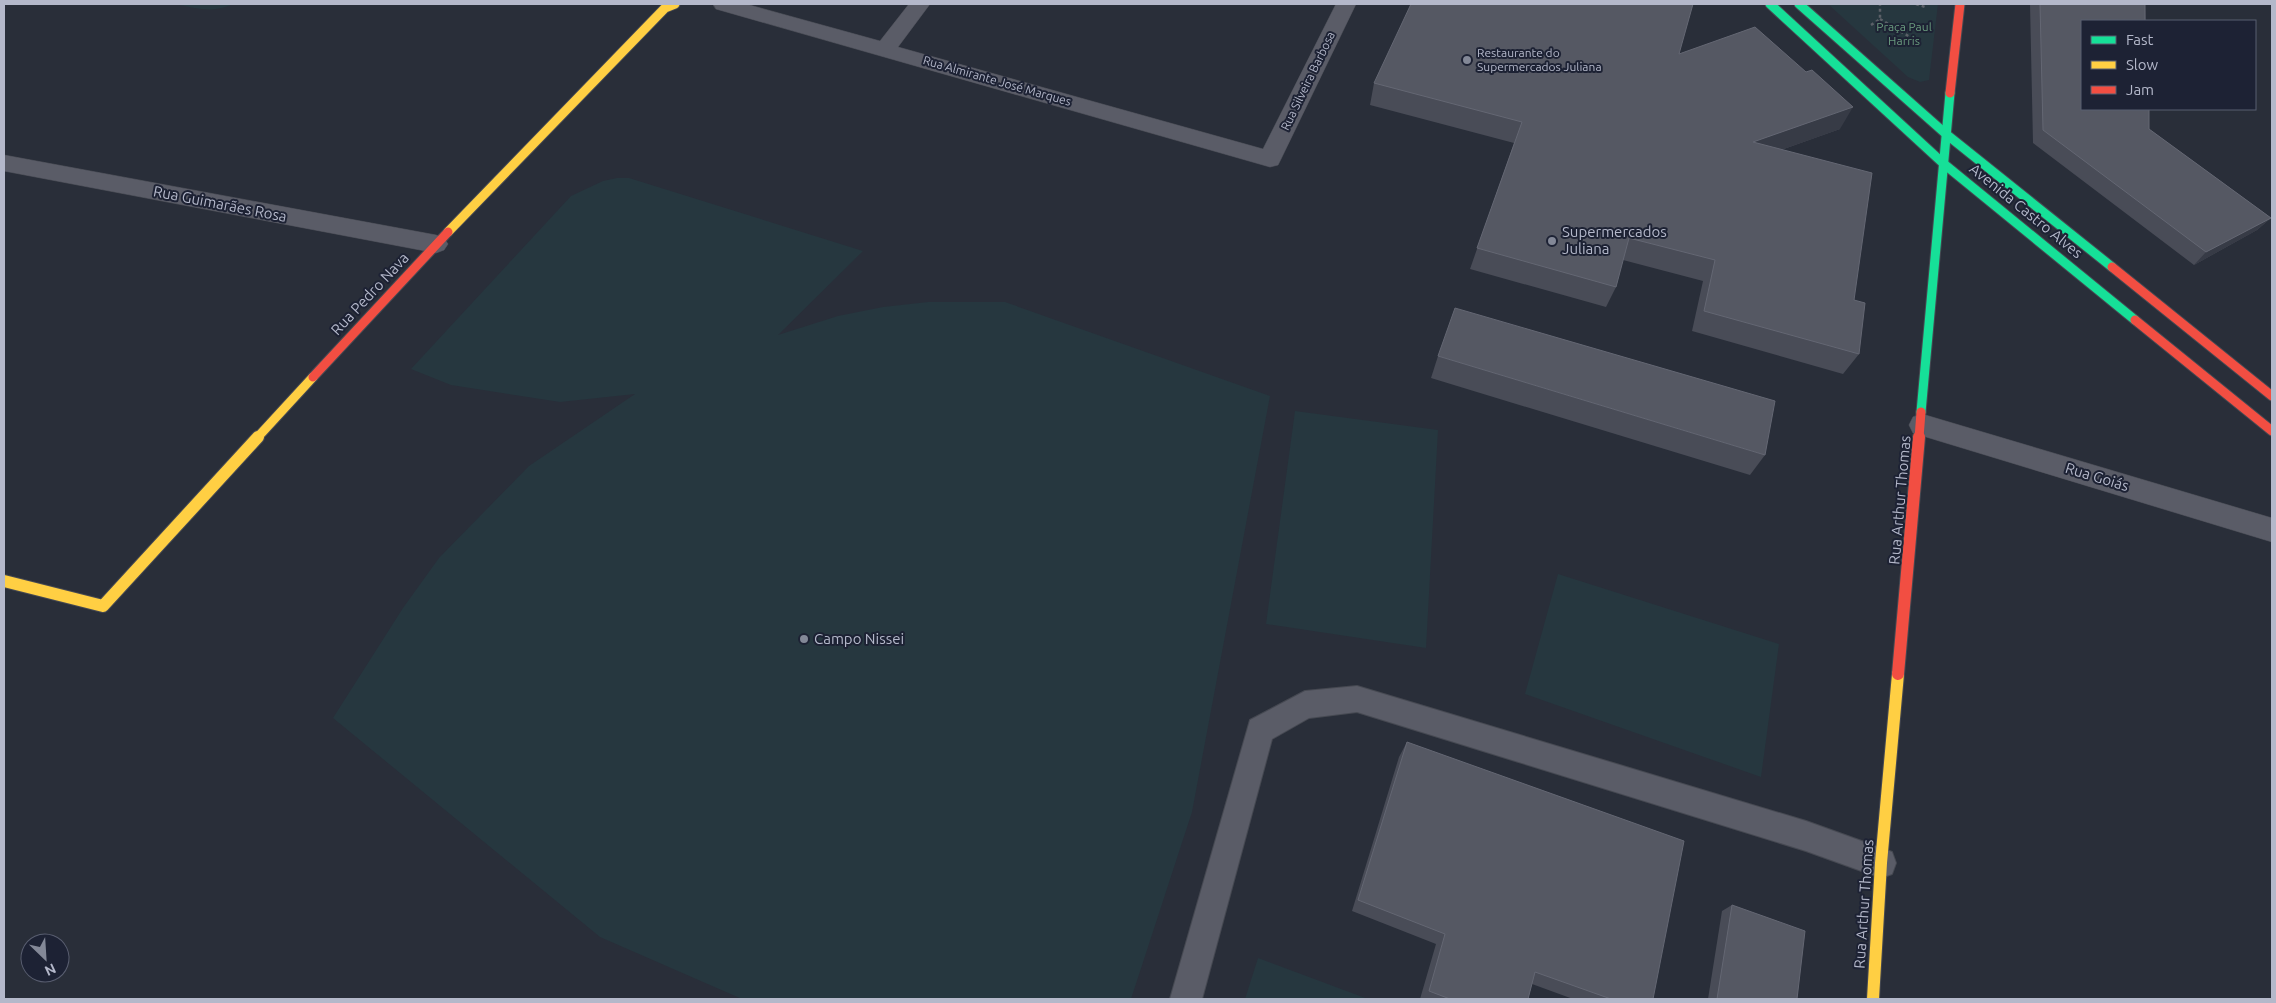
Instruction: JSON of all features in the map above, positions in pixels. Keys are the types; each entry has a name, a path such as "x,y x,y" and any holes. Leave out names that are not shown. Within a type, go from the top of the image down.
{"street":[{"name":"Rua Almirante José Marques","path":"723,4 1270,159"},
{"path":"885,50 920,4"},
{"name":"Rua Silveira Barbosa","path":"1270,159 1346,4"},
{"name":"Avenida Castro Alves","path":"1770,4 1944,164 2131,299 2272,396"},
{"name":"Avenida Castro Alves","path":"1799,4 2131,299 2272,431"},
{"name":"Rua Arthur Thomas","path":"1873,999 1881,863 1922,425 1946,134 1960,4"},
{"name":"Rua Pedro Nava","path":"4,581 103,606 436,244 670,6"},
{"name":"Rua Guimarães Rosa","path":"4,163 436,244"},
{"name":"Rua Goiás","path":"1922,425 2272,530"}],"lane":[{"path":"1186,999 1260,730 1306,705 1358,699 1797,833 1881,863"}],"path":[{"path":"1880,19 1955,64"}],"green space":[{"path":"174,4 233,4 218,9 211,9"},
{"name":"Praça Paul Harris","path":"1828,4 1938,4 1929,80 1920,82 1908,77"},
{"name":"Campo Nissei","path":"629,178 863,251 778,335 838,316 883,307 928,302 1005,302 1270,396 1192,812 1131,999 742,999 600,937 333,718 403,608 439,558 529,466 635,394 560,402 451,385 411,369 571,196 603,181"},
{"path":"1295,411 1438,430 1426,648 1266,624"},
{"path":"1558,574 1779,644 1761,777 1525,694"},
{"path":"1258,958 1368,999 1245,999"}],"building":[{"path":"1411,4 1693,4 1679,54 1755,27 1806,72 1812,70 1853,107 1753,142 1872,173 1854,300 1865,303 1859,354 1704,311 1715,260 1629,238 1616,287 1477,248 1522,122 1374,83"},
{"path":"2040,4 2145,4 2145,20 2081,20 2081,110 2149,110 2149,129 2271,218 2206,252 2043,130"},
{"path":"1455,308 1775,401 1765,455 1438,356"},
{"path":"1407,742 1684,841 1653,999 1611,999 1535,972 1528,999 1450,999 1429,991 1445,934 1358,900"},
{"path":"1732,905 1805,931 1797,999 1717,999"}],"traffic: fast":[{"path":"1770,4 1944,164 2135,320"},
{"path":"1799,4 1946,134 2112,267"},
{"path":"1921,412 1950,93"}],"traffic: slow":[{"path":"448,232 665,8 675,4"},
{"path":"4,581 103,606 313,377"},
{"path":"1873,999 1881,863 1898,674"}],"traffic: jam":[{"path":"1950,93 1960,4"},
{"path":"313,377 448,232"},
{"path":"2112,267 2272,396"},
{"path":"2135,320 2272,431"},
{"path":"1898,674 1921,412"}],"place":[{"name":"Restaurante do Supermercados Juliana","path":"1467,60"},
{"name":"Supermercados Juliana","path":"1552,241"},
{"name":"Campo Nissei","path":"804,639"}]}
